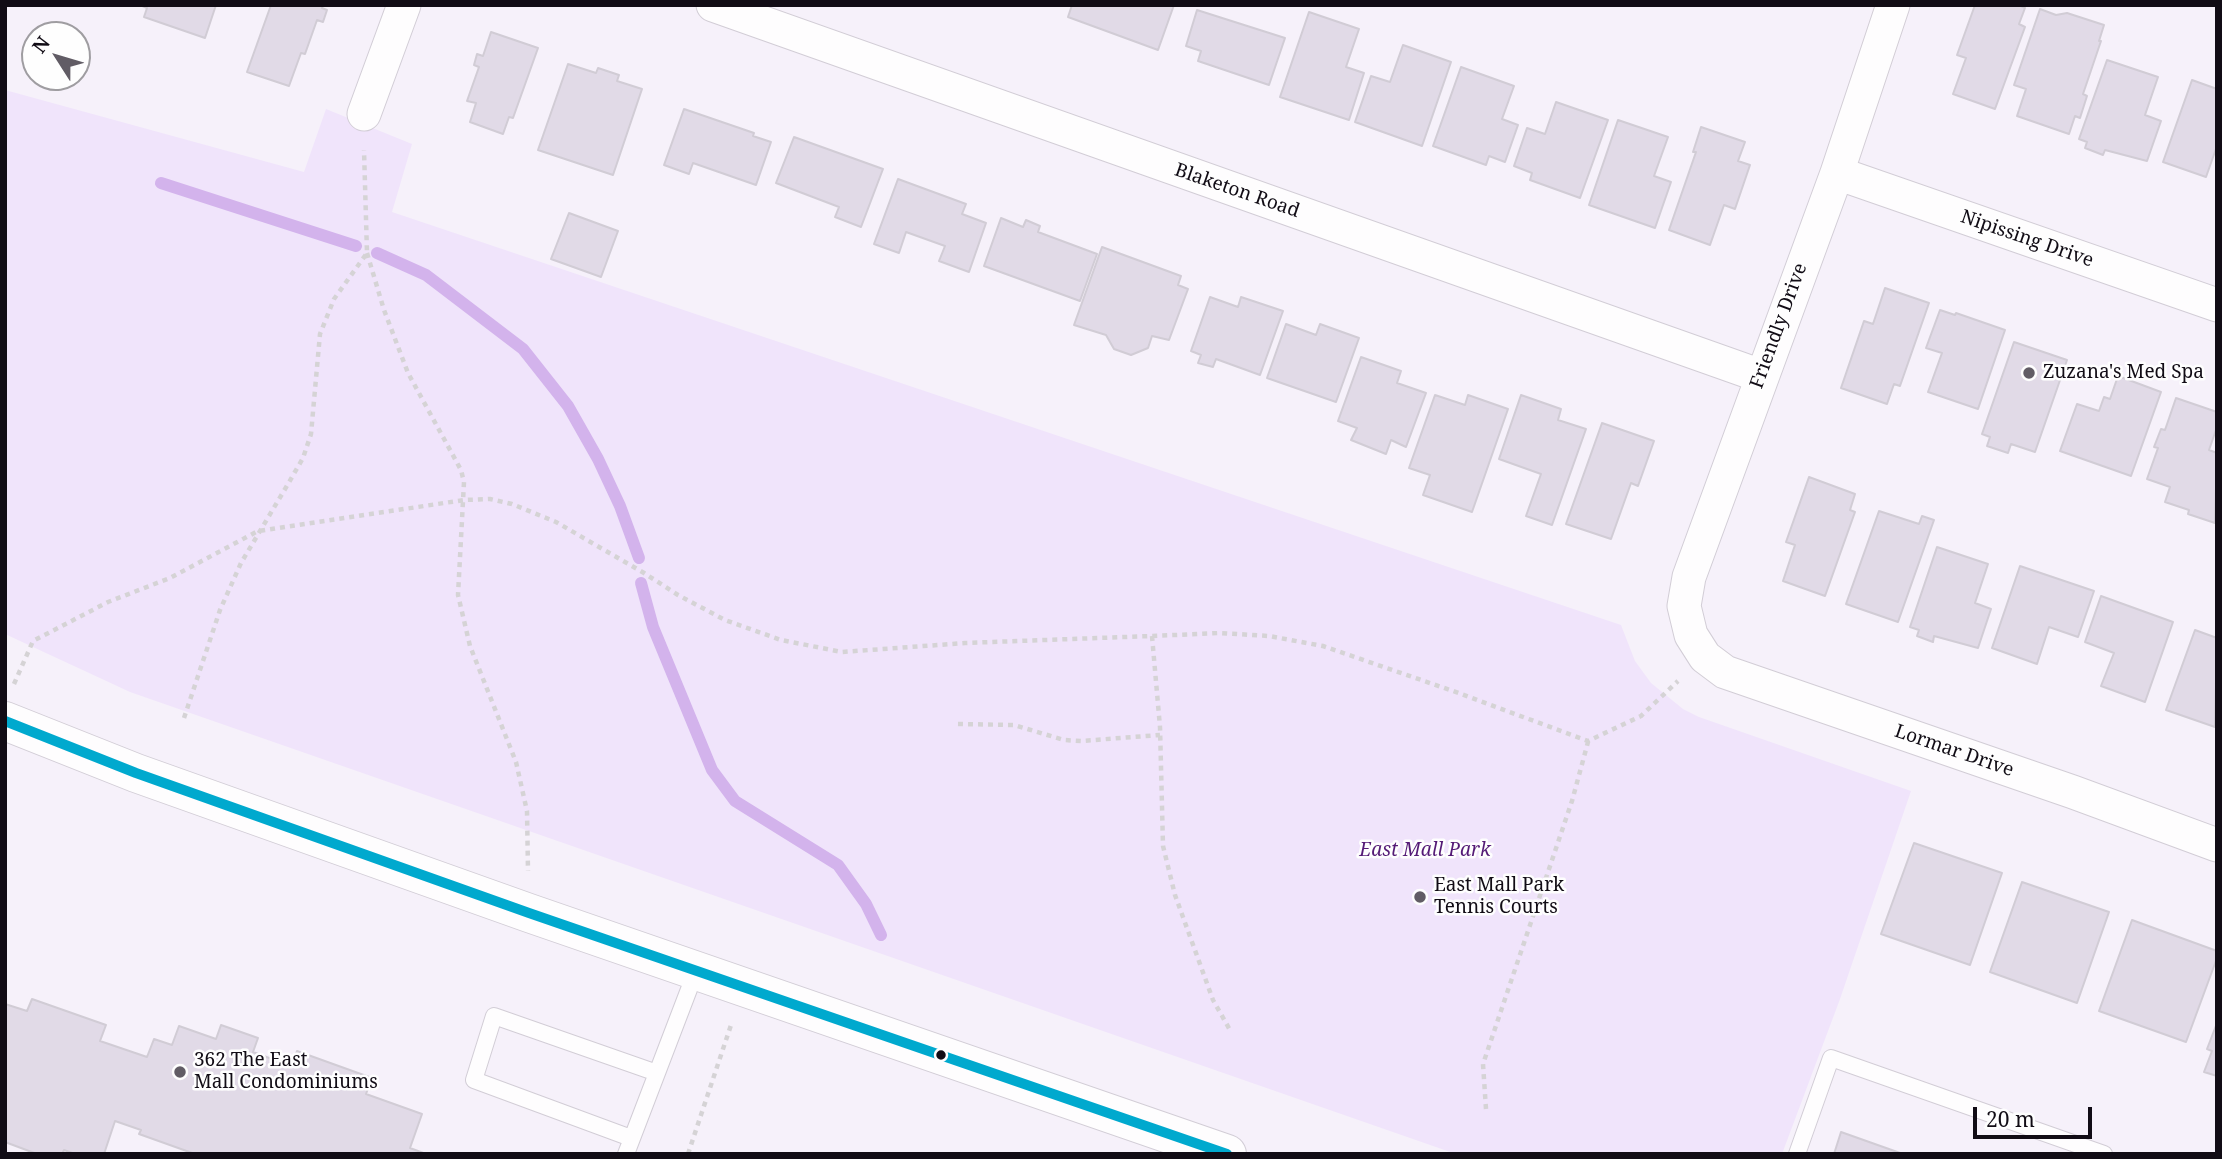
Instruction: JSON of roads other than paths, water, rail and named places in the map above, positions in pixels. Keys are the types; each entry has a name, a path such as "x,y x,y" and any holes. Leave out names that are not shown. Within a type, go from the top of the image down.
{"main road":[{"path":"7,708 136,772 529,913 1227,1154"}],"street":[{"path":"364,114 404,5"},
{"name":"Blaketon Road","path":"713,5 1761,376"},
{"name":"Friendly Drive","path":"1701,652 1686,621 1685,591 1837,173 1894,5"},
{"name":"Nipissing Drive","path":"1837,173 2217,305"},
{"name":"Lormar Drive","path":"1701,652 1725,672 2073,792 2217,845"}],"lane":[{"path":"626,1154 696,970"},
{"path":"631,1138 474,1080 494,1016 657,1073"},
{"path":"1797,1154 1831,1058 2104,1154"}],"waterway":[{"path":"161,183 356,246"},
{"path":"377,253 426,275 523,349 568,406 598,459 620,506 639,558"},
{"path":"641,583 653,627 712,770 735,801 838,865 866,904 881,935"}],"place":[{"name":"Zuzana's Med Spa","path":"2029,373"},
{"name":"East Mall Park Tennis Courts","path":"1420,897"},
{"name":"362 The East Mall Condominiums","path":"180,1072"}],"park label":[{"name":"East Mall Park","path":"1425,851"}]}
